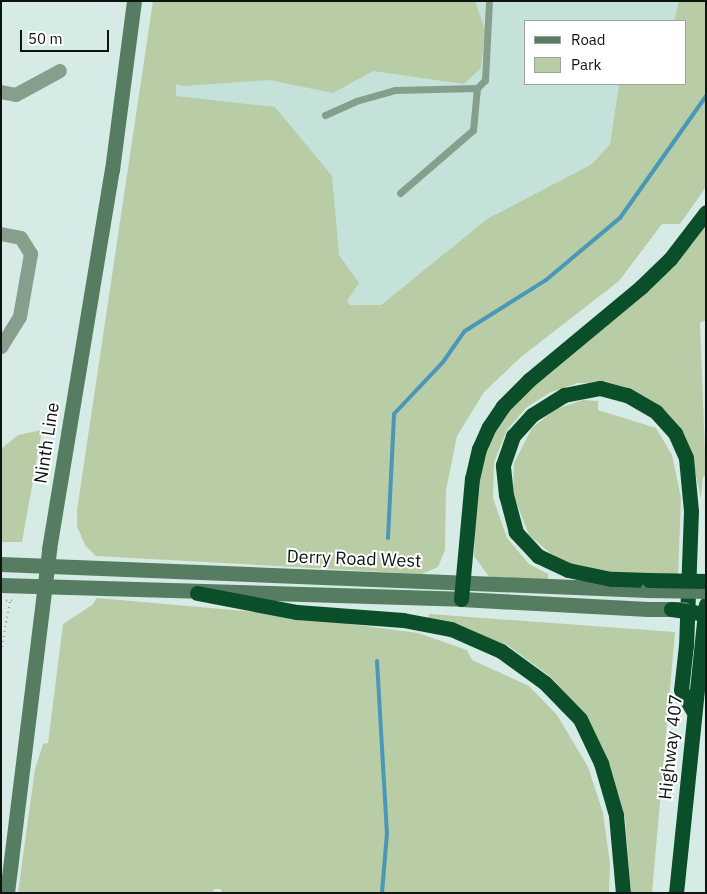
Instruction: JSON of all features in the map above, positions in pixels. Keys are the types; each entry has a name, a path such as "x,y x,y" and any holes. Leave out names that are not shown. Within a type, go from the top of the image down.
{"highway":[{"path":"461,599 472,478 479,449 503,406 528,380 641,287 670,259 706,212"},
{"path":"692,711 681,690 686,645 691,511 686,458 675,433 656,412 627,395 600,388 564,395 532,415 513,436 503,465 506,495 516,532 538,556 568,570 648,585 706,581"},
{"path":"196,593 297,612 403,620 451,629 501,651 545,684 580,718 601,763 616,815 622,893"},
{"name":"Highway 407","path":"676,893 692,711 706,605"},
{"path":"671,609 706,614"}],"main road":[{"name":"Ninth Line","path":"6,893 46,567 112,170 134,1"},
{"name":"Derry Road West","path":"1,564 462,582 648,585 706,592"},
{"name":"Derry Road West","path":"1,585 196,593 461,599 706,610"}],"street":[{"path":"1,92 16,95 60,71"},
{"path":"1,234 20,238 31,254 20,317 1,348"}],"lane":[{"path":"400,194 474,130 477,88 485,80 489,1"},
{"path":"325,115 356,101 395,90 477,88"}],"path":[{"path":"1,652 10,600"},
{"path":"1,601 17,600"}],"shaded area":[{"path":"185,1 679,1 674,20 524,20 524,85 619,85 610,144 592,164 487,219 381,305 141,303"}],"green space":[{"path":"153,1 475,1 485,30 481,68 464,84 373,71 333,93 269,80 183,86 176,84 176,96 275,107 332,176 339,255 359,283 347,301 350,305 381,305 487,219 592,164 610,144 619,85 687,85 687,20 674,20 679,1 706,1 706,187 680,224 662,224 619,281 521,357 484,392 457,436 446,490 445,550 438,567 422,574 96,556 85,545 77,526 77,510"},
{"path":"706,225 706,320 700,323 706,477 703,476 701,498 692,458 679,430 602,383 578,383 551,392 527,407 507,430 494,462 493,498 507,538 529,564 548,574 548,581 490,578 474,556 477,480 491,437 510,408 533,382 637,301 693,243"},
{"path":"583,400 598,401 598,410 656,428 672,455 681,498 678,578 603,574 557,559 529,535 513,494 514,463 532,428 556,409"},
{"path":"42,430 22,542 1,542 1,449 18,435"},
{"path":"97,598 268,613 418,633 467,650 472,660 529,686 557,715 588,767 603,813 610,864 609,893 222,893 221,889 214,889 213,893 18,893 35,769 43,744 48,743 63,624 92,605"},
{"path":"429,614 675,632 652,893 631,893 625,817 607,760 585,716 551,677 507,645 428,618"}],"waterway":[{"path":"388,538 394,414 443,362 465,331 546,280 620,218 706,96"},
{"path":"377,661 387,833 382,893"}]}
